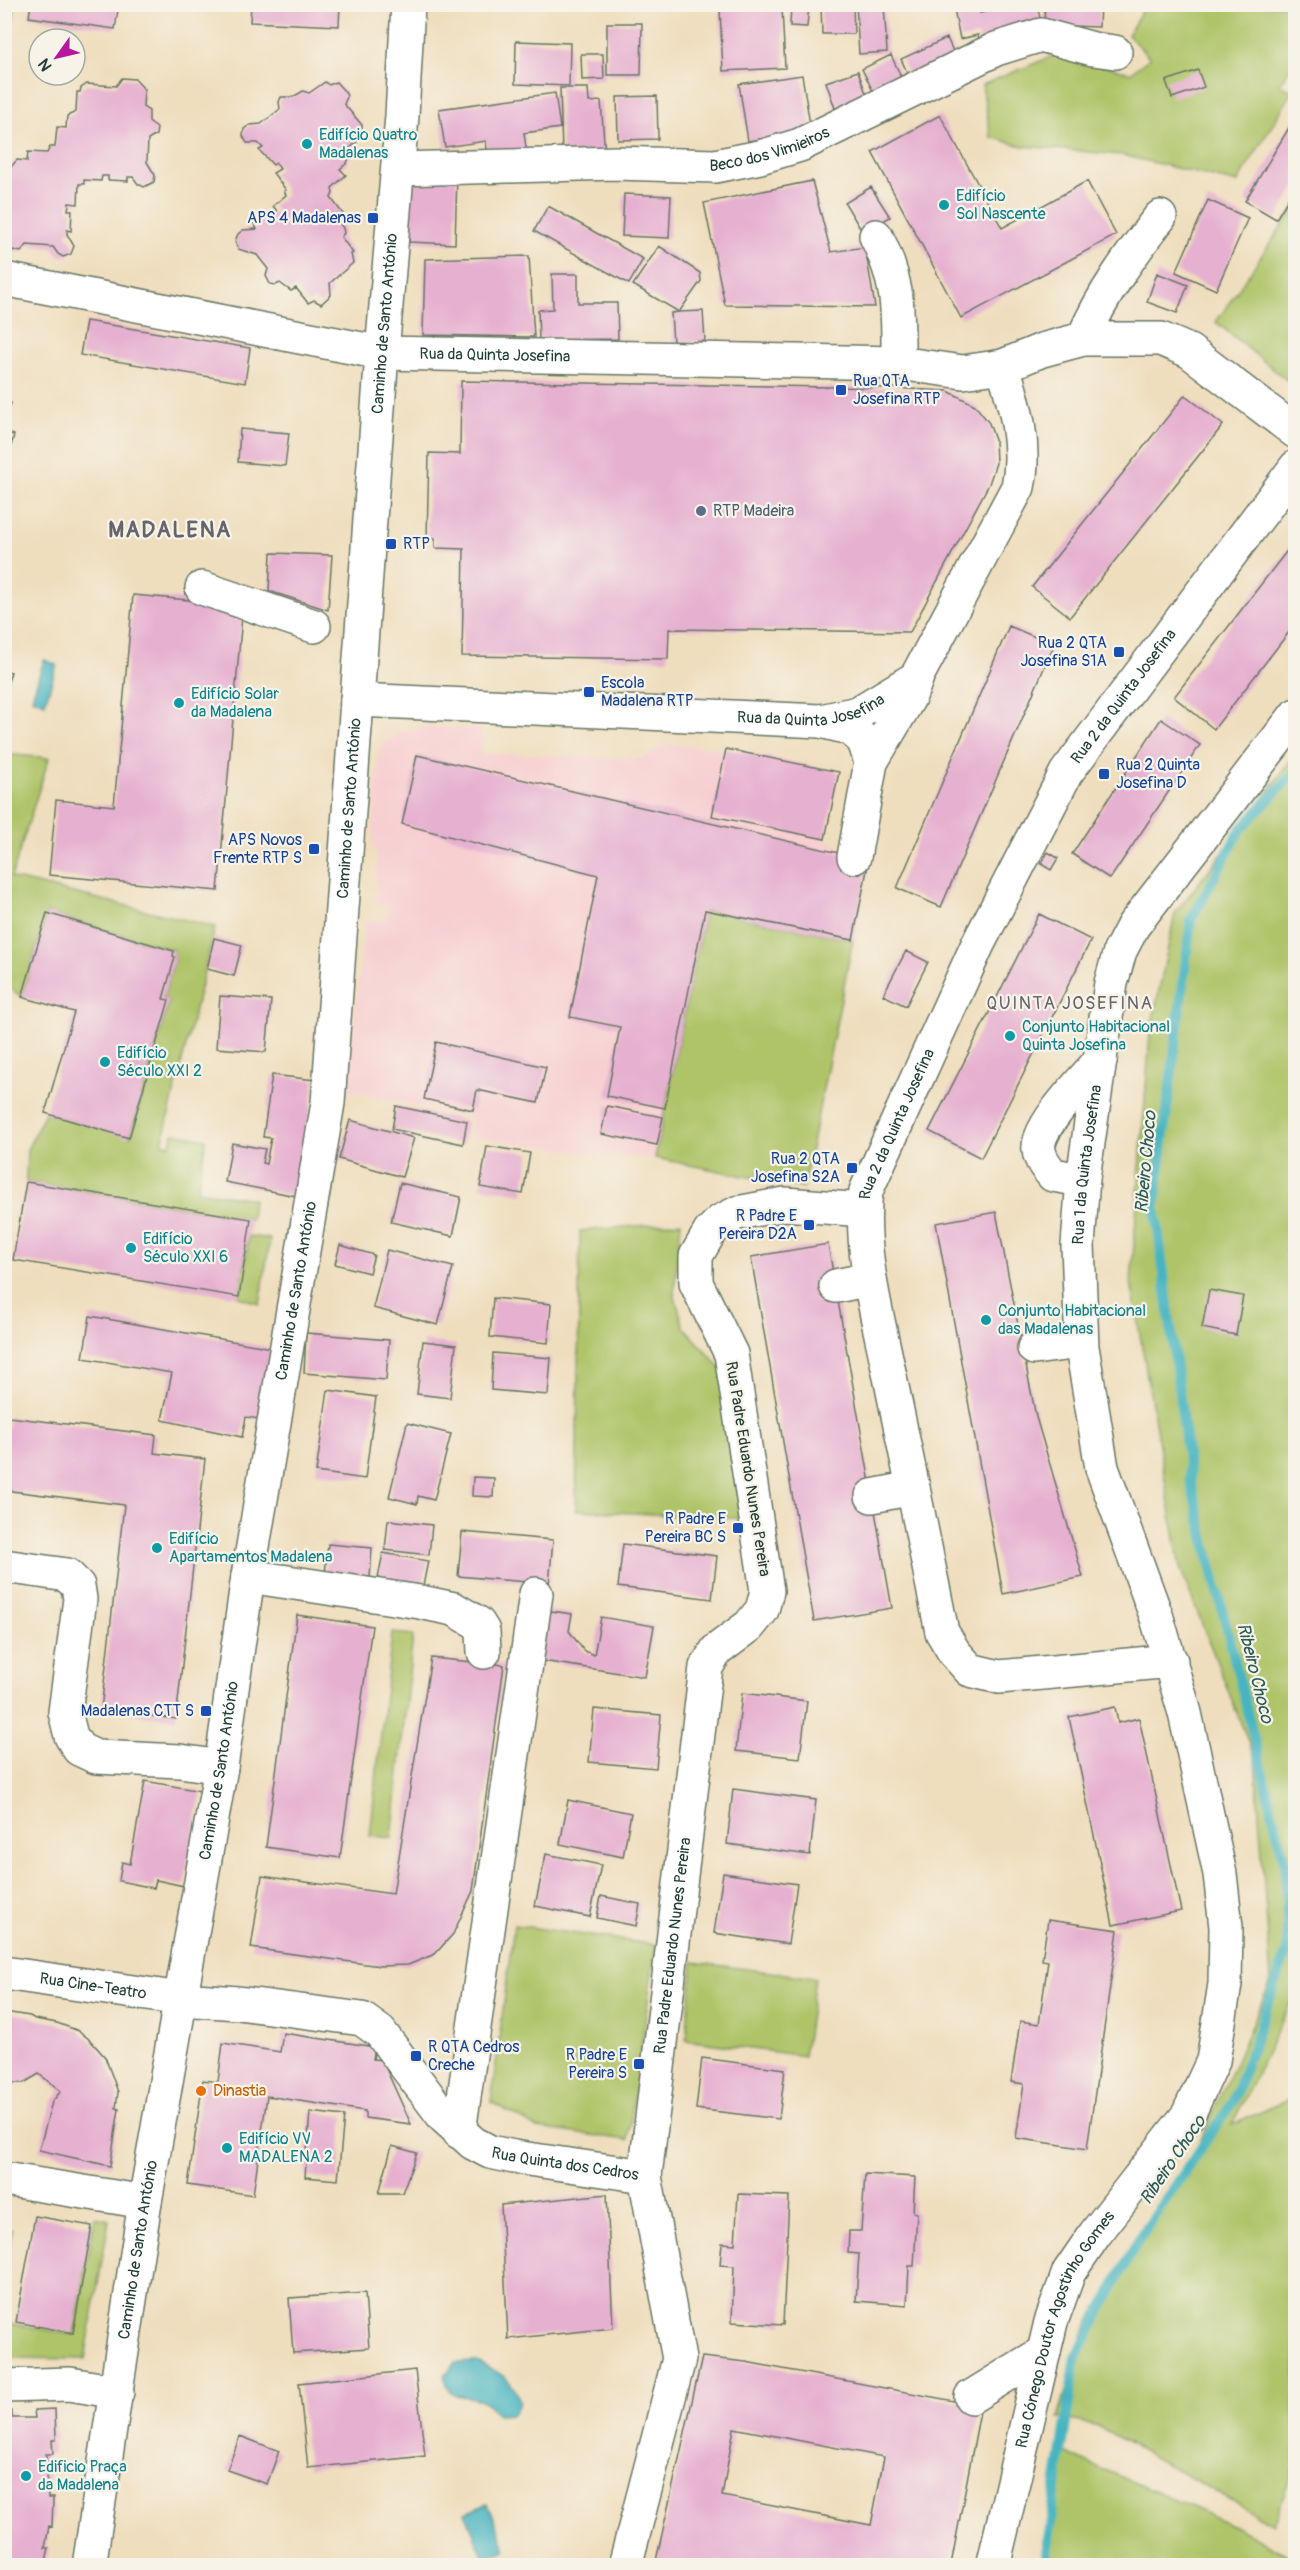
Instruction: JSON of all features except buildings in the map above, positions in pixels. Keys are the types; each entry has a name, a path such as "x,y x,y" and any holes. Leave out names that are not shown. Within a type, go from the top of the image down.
{"street":[{"name":"Caminho de Santo António","path":"89,2565 145,2202 221,1767 248,1576 328,1102 382,353 398,169 408,4"},
{"name":"Beco dos Vimieiros","path":"398,169 616,163 716,166 760,157 800,145 996,49 1041,35 1093,49 1115,52"},
{"path":"1083,339 1095,310 1124,263 1161,217"},
{"path":"876,236 888,260 898,300 891,371"},
{"name":"Rua da Quinta Josefina","path":"4,279 382,353 963,372 1003,366 1042,350 1083,339 1161,339 1189,351 1296,432"},
{"path":"854,857 871,762 909,696 916,678 1018,487 1021,471 1019,424 1003,366"},
{"name":"Rua 2 da Quinta Josefina","path":"1171,1661 999,1677 970,1670 954,1652 942,1632 870,1279 864,1210 866,1191 935,1034 978,944 1066,773 1296,467"},
{"path":"202,588 314,626"},
{"name":"Rua da Quinta Josefina","path":"357,700 821,722 858,713 916,678"},
{"name":"Rua 1 da Quinta Josefina","path":"1171,1661 1102,1468 1081,1342 1078,1245 1083,1178 1111,983 1126,937 1296,715"},
{"path":"821,722 849,729 858,735 864,741 871,762"},
{"path":"1083,1178 1053,1175 1044,1164 1038,1149 1040,1138 1048,1124 1100,1061"},
{"name":"Rua Padre Eduardo Nunes Pereira","path":"645,2176 706,1666 717,1650 749,1626 762,1610 767,1591 731,1354 696,1283 696,1256 710,1232 721,1221 737,1213 785,1204 864,1210"},
{"path":"836,1286 870,1279"},
{"path":"1034,1348 1081,1342"},
{"path":"872,1496 913,1488"},
{"path":"4,1566 67,1575 78,1586 80,1599 65,1712 71,1736 79,1749 96,1757 180,1761 221,1767"},
{"path":"248,1576 454,1609 477,1623 483,1631 484,1652"},
{"path":"459,2132 536,1594"},
{"name":"Rua Cónego Doutor Agostinho Gomes","path":"993,2565 1051,2322 1069,2272 1101,2226 1188,2115 1213,2061 1225,1984 1226,1927 1220,1874 1185,1713 1171,1661"},
{"name":"Rua Cine-Teatro","path":"4,1973 181,1999"},
{"name":"Rua Quinta dos Cedros","path":"181,1999 238,2003 362,2019 380,2032 444,2117 473,2143 490,2152 645,2176 679,2360 625,2565"},
{"path":"4,2179 145,2202"},
{"path":"971,2397 1044,2352"},
{"path":"4,2386 70,2384 117,2392"}],"shaded area":[{"path":"433,727 482,729 481,753 640,759 667,744 726,749 839,772 825,839 869,860 803,1188 655,1158 587,1153 470,1136 472,1118 347,1090 365,920 387,920 388,904 375,903 377,854 372,846 378,755 385,743 395,735 407,730"}],"green space":[{"path":"5,4 15,5 10,38 5,39"},
{"path":"1145,5 1295,5 1295,61 1279,85 1293,91 1237,183 1122,155 1022,146 991,137 982,85 1060,53 1130,73 1150,58 1128,35"},
{"path":"1295,207 1295,387 1216,322"},
{"path":"4,754 49,758 11,878 215,927 162,1143 171,1145 173,1133 206,1139 197,1191 253,1199 251,1219 26,1182 27,1150 45,1113 130,1137 169,1001 163,999 175,957 173,956 174,950 47,913 22,997 5,985"},
{"path":"1293,757 1296,759 1295,1993 1232,2125 1295,2097 1295,2466 1273,2524 1096,2425 1058,2418 1083,2333 1121,2268 1195,2153 1271,1981 1255,1759 1180,1568 1131,1282 1150,1034 1175,913 1243,827"},
{"path":"705,910 853,940 803,1188 655,1158"},
{"path":"681,1222 674,1294 684,1327 724,1371 746,1519 576,1510 580,1231"},
{"path":"249,1236 270,1239 260,1304 239,1297"},
{"path":"392,1633 413,1635 392,1838 370,1836"},
{"path":"514,1925 656,1945 628,2140 537,2128 491,2102"},
{"path":"693,1962 815,1978 804,2056 686,2040"},
{"path":"95,2217 109,2220 85,2359 5,2358 7,2323 74,2335"},
{"path":"5,2228 12,2230 4,2282"},
{"path":"1060,2451 1226,2522 1295,2558 1295,2565 1043,2565"}],"water":[{"path":"44,660 57,665 45,703 32,698"},
{"path":"477,2362 509,2381 520,2401 513,2414 499,2415 480,2400 453,2394 450,2390 444,2375 456,2363"},
{"path":"487,2504 506,2549 484,2558 465,2513"}],"waterway":[{"name":"Ribeiro Choco","path":"1044,2566 1076,2357 1139,2239 1233,2101 1288,1948 1285,1864 1191,1484 1155,1205 1191,920 1240,830 1296,771"}],"place":[{"name":"Edifício Quatro Madalenas","path":"307,144"},
{"name":"Edifício Sol Nascente","path":"944,205"},
{"name":"APS 4 Madalenas","path":"373,218"},
{"name":"Rua QTA Josefina RTP","path":"841,390"},
{"name":"RTP Madeira","path":"701,511"},
{"name":"RTP","path":"391,544"},
{"name":"Rua 2 QTA Josefina S1A","path":"1119,652"},
{"name":"Escola Madalena RTP","path":"589,692"},
{"name":"Edifício Solar da Madalena","path":"179,703"},
{"name":"Rua 2 Quinta Josefina D","path":"1104,774"},
{"name":"APS Novos Frente RTP S","path":"314,849"},
{"name":"Conjunto Habitacional Quinta Josefina","path":"1010,1036"},
{"name":"Edifício Século XXI 2","path":"105,1062"},
{"name":"Rua 2 QTA Josefina S2A","path":"852,1168"},
{"name":"R Padre E Pereira D2A","path":"809,1225"},
{"name":"Edifício Século XXI 6","path":"131,1248"},
{"name":"Conjunto Habitacional das Madalenas","path":"986,1320"},
{"name":"R Padre E Pereira BC S","path":"738,1528"},
{"name":"Edifício Apartamentos Madalena","path":"157,1548"},
{"name":"Madalenas CTT S","path":"206,1711"},
{"name":"R QTA Cedros Creche","path":"416,2056"},
{"name":"R Padre E Pereira S","path":"639,2064"},
{"name":"Dinastia","path":"201,2091"},
{"name":"Edifício VV MADALENA 2","path":"227,2148"},
{"name":"Edificio Praça da Madalena","path":"26,2476"}],"district":[{"name":"MADALENA","path":"170,530"},
{"name":"QUINTA JOSEFINA","path":"1070,1003"}]}
